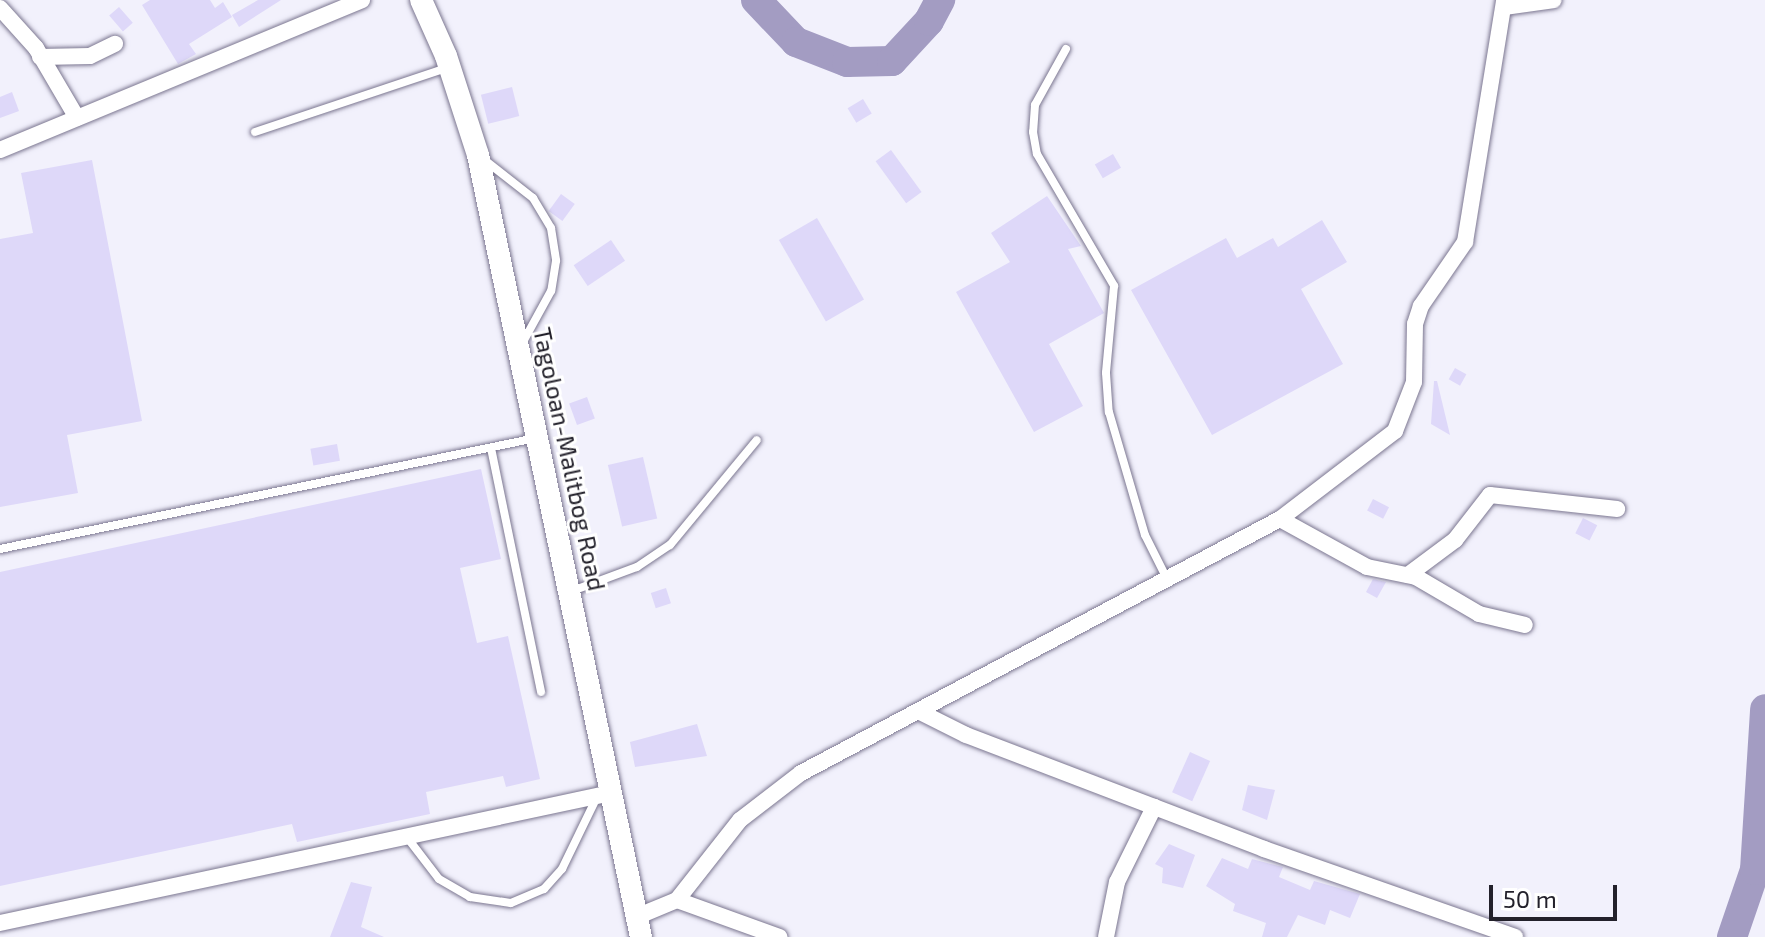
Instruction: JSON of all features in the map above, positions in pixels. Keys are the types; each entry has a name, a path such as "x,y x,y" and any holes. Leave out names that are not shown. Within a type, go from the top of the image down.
{"main road":[{"name":"Tagoloan-Malitbog Road","path":"421,0 450,67 478,155 572,591 604,794 639,927"}],"street":[{"path":"639,927 677,900 762,799 1166,577 1280,519 1343,476 1395,431 1406,411 1414,382 1418,315 1465,242 1478,177 1486,90 1505,4 1554,0"},
{"path":"0,150 355,1"},
{"path":"0,8 40,57 77,118"},
{"path":"40,57 90,56 115,44"},
{"path":"1408,575 1455,540 1490,495 1617,509"},
{"path":"1280,519 1367,567 1408,575 1479,614 1525,625"},
{"path":"920,712 966,735 1154,807 1515,937"},
{"path":"0,923 604,794"},
{"path":"1106,937 1117,882 1154,807"},
{"path":"677,900 779,937"}],"lane":[{"path":"1066,49 1035,105 1033,132 1037,154 1114,286 1106,373 1109,412 1145,535 1166,577"},
{"path":"255,132 450,67"},
{"path":"478,155 533,198 551,228 556,261 551,291 520,345"},
{"path":"0,549 540,438"},
{"path":"572,591 637,567 670,545 757,440"},
{"path":"491,448 541,692"},
{"path":"405,835 439,879 470,897 511,903 544,889 562,869 604,794"}],"building":[{"path":"150,0 210,0 215,8 223,2 232,17 189,44 196,54 178,64 142,5"},
{"path":"258,0 281,0 239,27 232,15"},
{"path":"119,7 133,23 123,31 109,16"},
{"path":"512,87 519,116 488,124 481,95"},
{"path":"12,92 19,111 0,118 0,97"},
{"path":"863,99 872,114 856,123 848,108"},
{"path":"891,150 922,192 906,203 876,161"},
{"path":"1113,154 1121,168 1103,178 1095,164"},
{"path":"92,160 142,421 67,435 78,493 0,507 0,239 33,233 21,173"},
{"path":"561,194 575,204 562,221 549,211"},
{"path":"1047,196 1081,246 1068,249 1104,313 1049,344 1083,406 1034,432 956,292 1010,262 991,233"},
{"path":"817,218 864,299 826,321 779,240"},
{"path":"1322,220 1347,262 1301,289 1343,364 1212,435 1131,290 1226,238 1237,258 1273,238 1278,247"},
{"path":"611,240 625,261 588,286 574,265"},
{"path":"1455,368 1466,374 1460,386 1449,379"},
{"path":"1434,381 1437,381 1450,435 1431,424"},
{"path":"587,397 595,419 577,425 569,403"},
{"path":"337,444 340,461 313,465 310,449"},
{"path":"643,457 657,518 622,526 608,465"},
{"path":"481,469 501,559 460,568 477,643 508,636 540,779 506,787 503,776 426,792 430,814 297,842 292,824 0,886 0,572"},
{"path":"1373,499 1389,507 1383,519 1367,511"},
{"path":"1583,518 1597,525 1590,540 1575,533"},
{"path":"1373,579 1386,582 1377,598 1366,592"},
{"path":"666,588 671,603 656,608 651,593"},
{"path":"697,724 707,756 635,767 630,742"},
{"path":"1190,752 1210,761 1192,801 1172,792"},
{"path":"1248,785 1275,790 1267,820 1242,810"},
{"path":"1169,844 1195,855 1183,888 1162,883 1163,868 1155,864"},
{"path":"1222,858 1248,869 1252,859 1283,867 1279,877 1310,890 1314,881 1360,894 1350,918 1330,910 1325,925 1298,915 1287,937 1262,937 1266,923 1233,911 1235,904 1206,886"},
{"path":"351,882 372,887 361,927 384,937 330,937"}],"waterway":[{"path":"756,0 796,42 847,62 892,61 929,21 940,0"},
{"path":"1732,937 1755,870 1765,709"}]}
